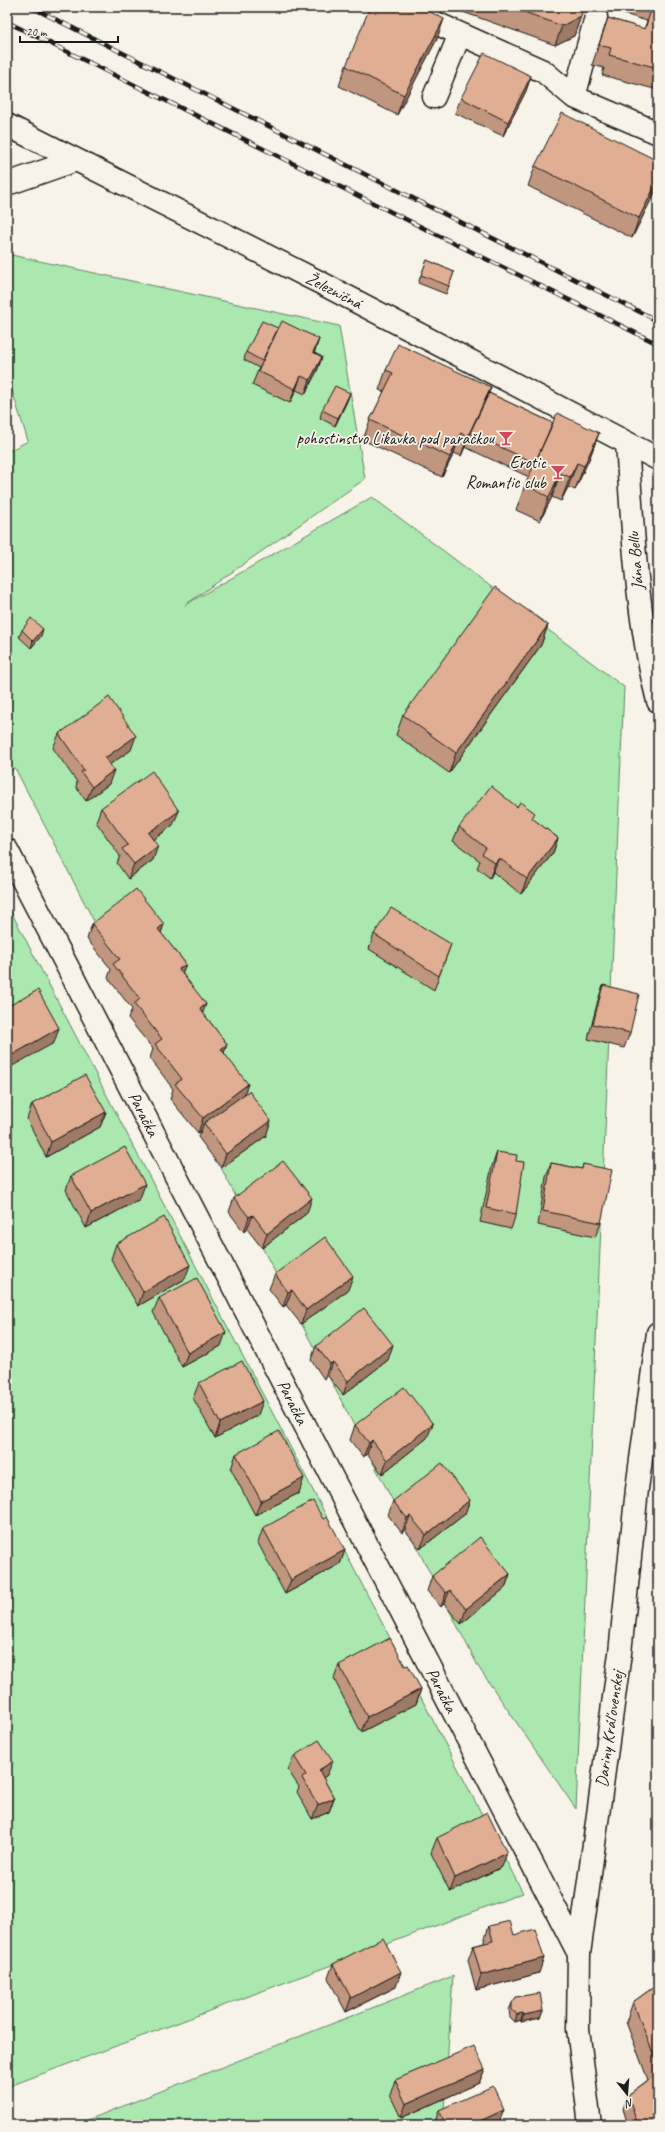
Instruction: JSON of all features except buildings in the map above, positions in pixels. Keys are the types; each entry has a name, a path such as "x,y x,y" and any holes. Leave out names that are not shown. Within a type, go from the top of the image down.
{"street":[{"path":"400,7 543,71 574,97 658,133"},
{"path":"574,97 596,17"},
{"path":"434,97 460,34"},
{"name":"Železničná","path":"7,125 321,283 658,460"},
{"path":"7,184 76,160"},
{"name":"Jána Bellu","path":"627,443 636,586 647,659 658,701"},
{"name":"Paračka","path":"7,850 579,1954"},
{"name":"Dariny Kráľovenskej","path":"590,2125 578,2029 579,1954 619,1660 637,1489 658,1333"}],"green space":[{"path":"7,254 339,326 365,479 185,605 372,497 624,687 576,1809 479,1668 15,768 7,773 7,452 28,441 7,375"},
{"path":"7,904 523,1893 7,2087"},
{"path":"453,1976 443,2125 75,2125"}],"railway":[{"path":"31,7 658,321"},
{"path":"7,22 658,344"}],"place":[{"name":"pohostinstvo Likavka pod paračkou","path":"506,438"},
{"name":"Erotic Romantic club","path":"558,472"}]}
